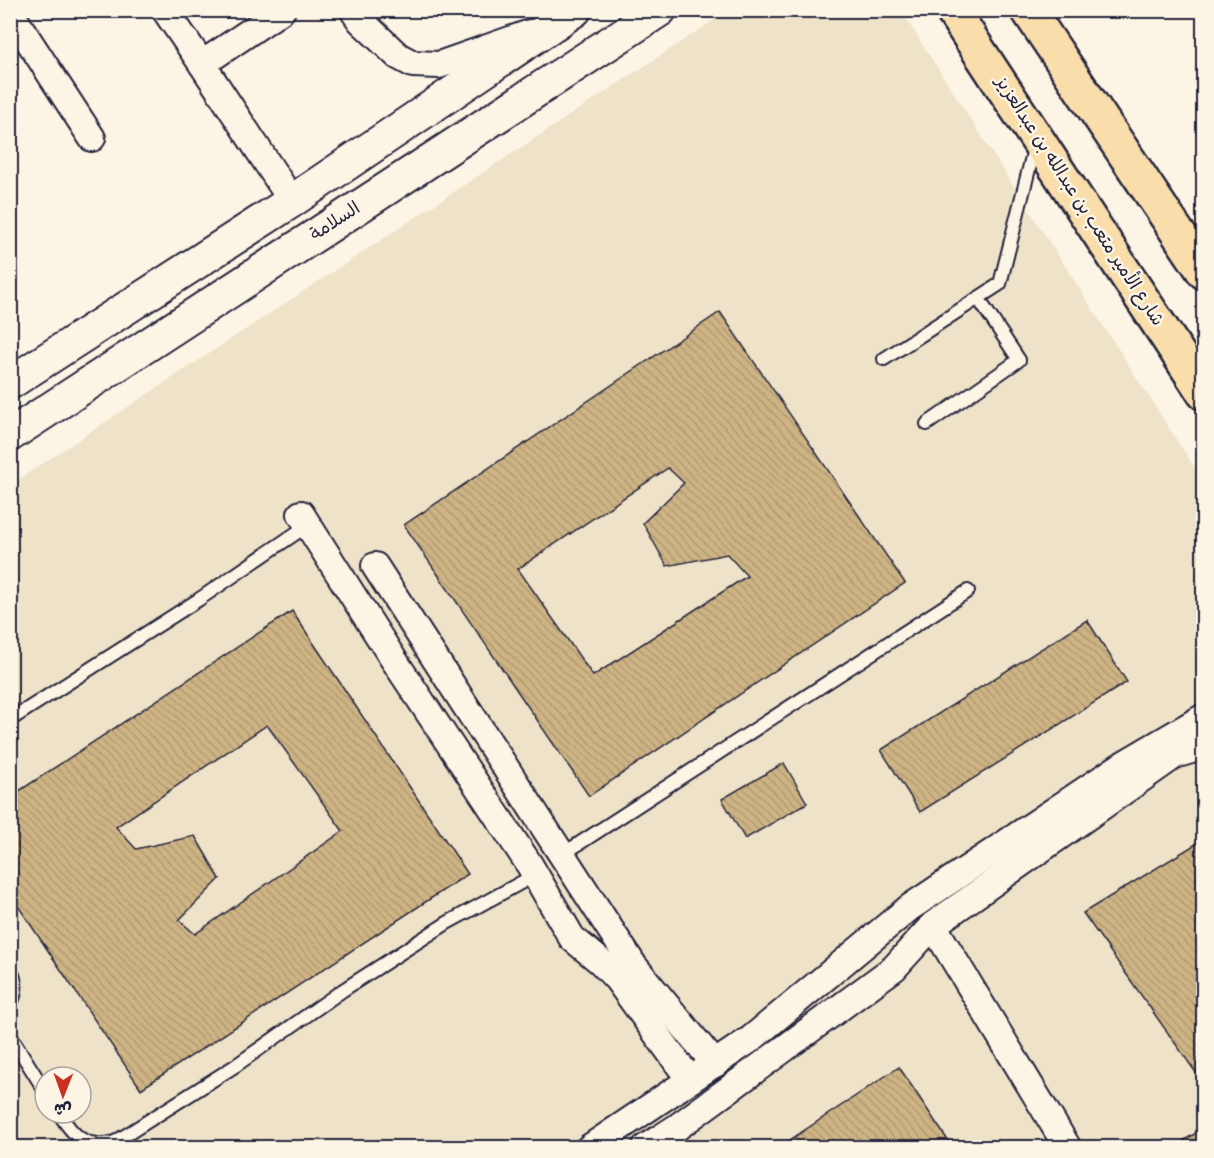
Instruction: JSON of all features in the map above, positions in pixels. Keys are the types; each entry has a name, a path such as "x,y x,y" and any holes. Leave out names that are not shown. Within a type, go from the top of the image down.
{"highway":[{"name":"شارع الأمير متعب بن عبدالله بن عبدالعزيز","path":"952,10 1203,393"},
{"path":"1028,10 1203,272"}],"street":[{"path":"165,10 292,201"},
{"path":"202,64 282,10"},
{"path":"353,10 398,56 413,64 439,65 564,18"},
{"name":"السلامة","path":"10,435 660,10"},
{"path":"17,17 92,138"},
{"path":"10,383 292,201 564,18"},
{"path":"305,519 535,875 572,938 617,979 690,1080"},
{"path":"375,566 634,966 715,1064"},
{"path":"590,1148 751,1039 909,908 1124,764 1203,717"},
{"path":"645,1148 676,1128 894,968 933,925 1175,755 1203,746"},
{"path":"933,925 1068,1148"}],"lane":[{"path":"884,359 1000,284 1037,138"},
{"path":"927,424 1019,360 978,298"},
{"path":"10,720 198,600 305,519"},
{"path":"563,854 968,591"},
{"path":"66,1125 88,1143 102,1146 115,1142 235,1066 343,990 447,923 535,875"},
{"path":"10,969 16,988 10,1005"},
{"path":"10,1035 33,1071"}],"shaded area":[{"path":"728,11 901,11 1203,481 1203,1147 11,1147 10,485"}],"building":[{"path":"720,312 905,583 589,796 404,525","holes":["668,468 684,483 643,523 667,566 727,554 747,576 593,676 518,569"]},
{"path":"292,611 468,874 141,1089 10,894 10,797","holes":["267,725 343,831 195,934 179,920 220,879 195,836 136,849 116,827"]},
{"path":"1087,620 1127,682 920,812 881,750"},
{"path":"784,763 807,803 745,839 722,799"},
{"path":"1204,839 1204,1084 1083,913"},
{"path":"899,1067 953,1148 778,1148"},
{"path":"1204,1128 1204,1148 1188,1148 1183,1141"}]}
